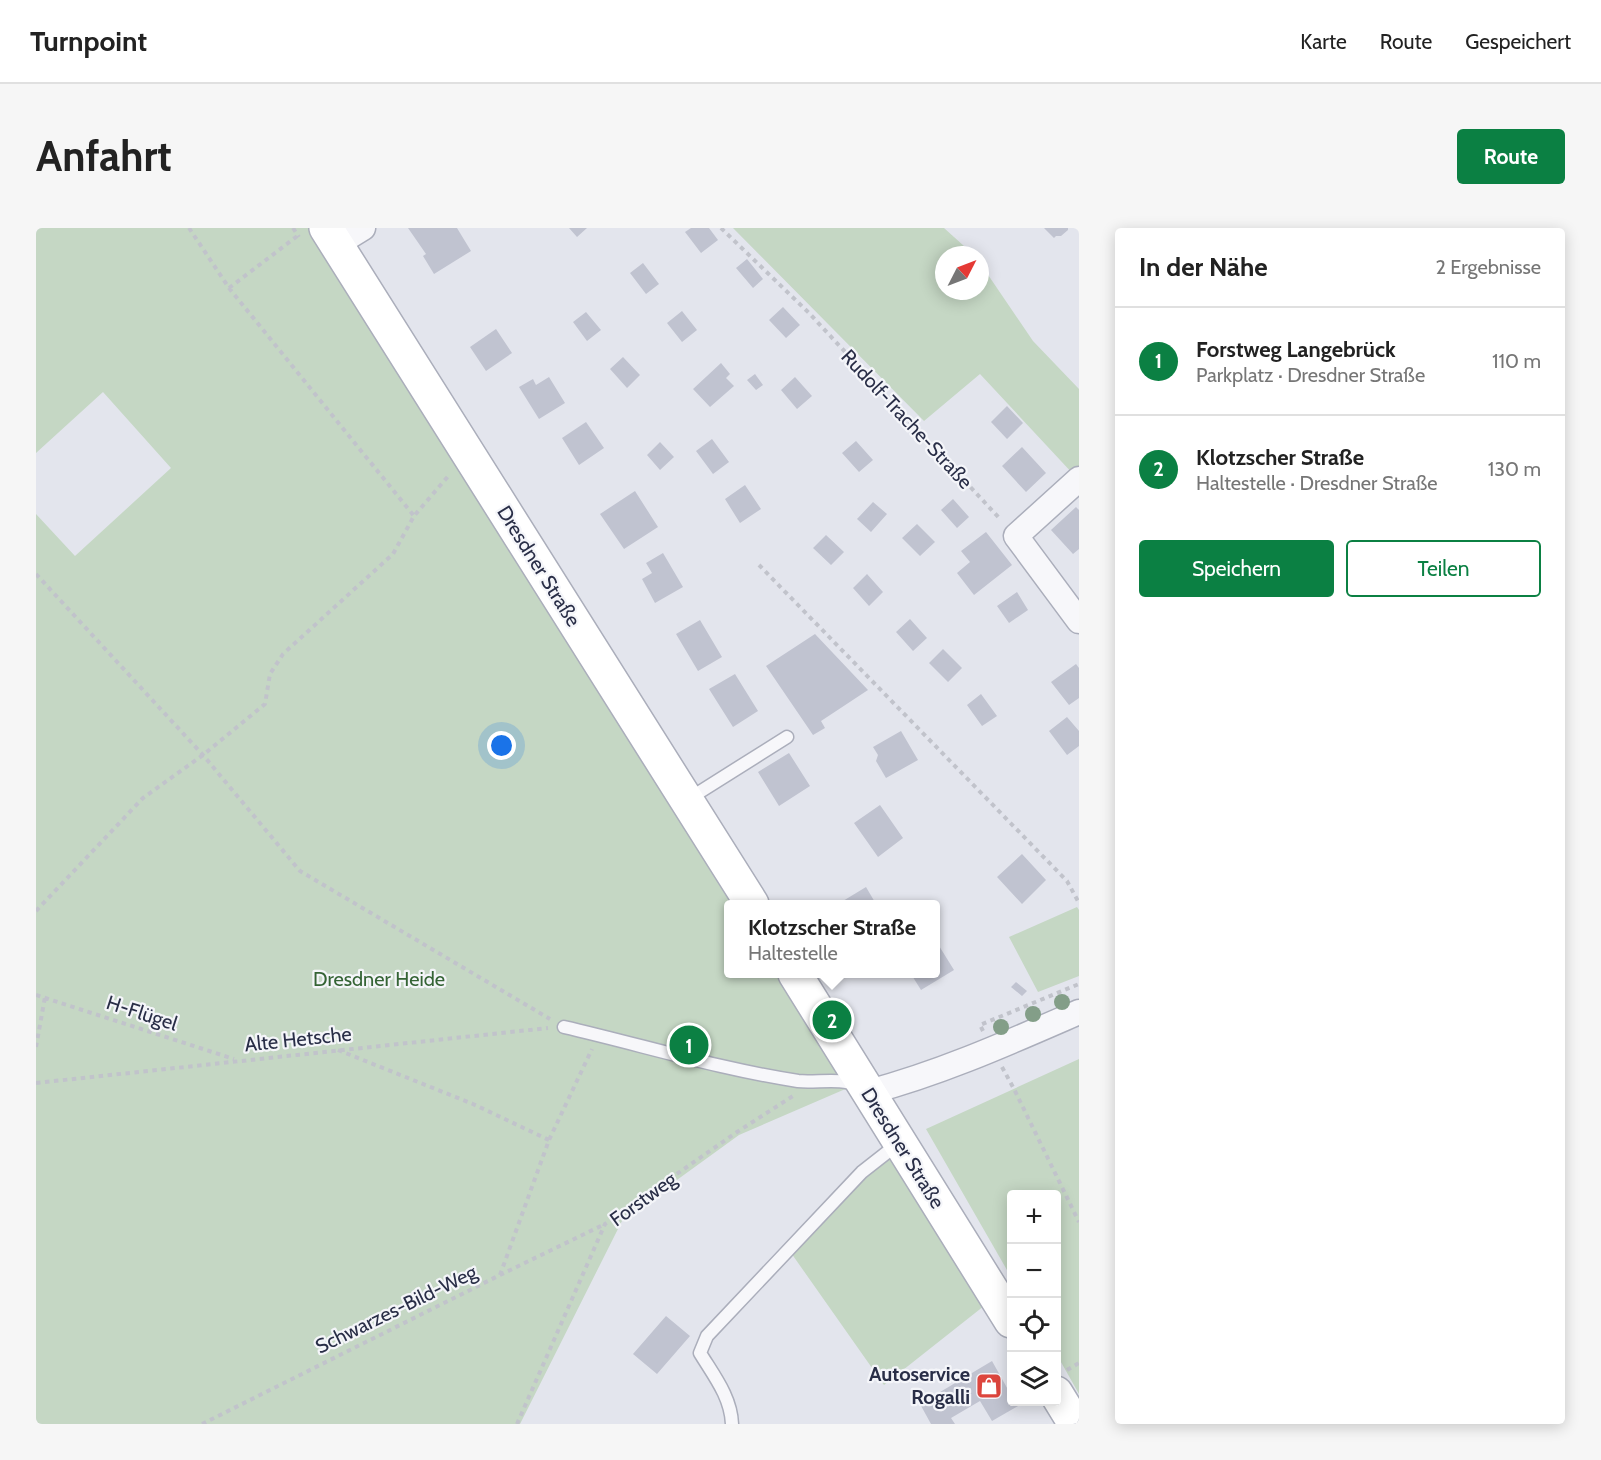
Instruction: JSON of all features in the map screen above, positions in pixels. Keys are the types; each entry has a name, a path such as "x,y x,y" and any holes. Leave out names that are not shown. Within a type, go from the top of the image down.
{"main road":[{"name":"Dresdner Straße","path":"333,233 749,900"},
{"name":"Dresdner Straße","path":"797,978 1007,1315"},
{"path":"1061,1382 1075,1424"}],"street":[{"path":"1079,478 1016,536 1079,621"},
{"path":"868,1092 893,1086 992,1050 1079,1012"}],"lane":[{"path":"686,800 787,737"},
{"path":"564,1027 772,1077 814,1083 851,1082 868,1092"},
{"path":"732,1424 728,1398 700,1353 707,1336 862,1173 900,1142"}],"path":[{"path":"189,228 229,288 414,516"},
{"name":"Rudolf-Trache-Straße","path":"721,228 809,313 1016,536"},
{"path":"229,288 333,233"},
{"path":"36,911 143,798 265,704 270,674 283,654 393,554 414,516 452,473"},
{"path":"759,566 1067,881 1079,903"},
{"path":"36,574 203,754 300,871 564,1027"},
{"name":"H-Flügel","path":"36,995 238,1060"},
{"path":"36,1047 45,997"},
{"name":"Alte Hetsche","path":"36,1083 564,1027"},
{"path":"500,1275 549,1140 598,1035"},
{"path":"337,1050 473,1104 549,1140"},
{"path":"992,1050 1014,1089 1079,1222"},
{"name":"Forstweg","path":"517,1424 605,1224 737,1132 814,1083"},
{"name":"Schwarzes-Bild-Weg","path":"202,1424 605,1224"},
{"path":"1061,1382 1079,1363"}],"green space":[{"name":"Dresdner Heide","path":"36,228 310,228 734,900 724,900 724,978 782,978 850,1087 739,1135 623,1219 520,1424 36,1424 36,514 75,556 171,468 103,392 36,453"},
{"path":"733,228 944,228 964,246 935,246 935,300 989,300 989,276 1033,341 1079,389 1079,471 1074,475 980,374 924,421"},
{"path":"1077,907 1079,910 1079,976 1038,992 1009,937"},
{"path":"1079,1059 1079,1394 1061,1362 1061,1190 1007,1190 1007,1270 926,1129"},
{"path":"892,1152 989,1302 884,1385 789,1250 862,1172"}],"building":[{"path":"408,228 457,228 471,251 434,274 423,256 426,254"},
{"path":"569,228 587,228 577,237"},
{"path":"691,228 709,228 718,240 701,253 685,232"},
{"path":"1044,228 1068,228 1068,230 1054,238"},
{"path":"747,259 763,279 753,288 736,268"},
{"path":"643,263 659,284 646,294 630,273"},
{"path":"783,307 800,325 786,338 769,320"},
{"path":"682,311 697,330 682,342 667,323"},
{"path":"586,312 601,330 587,341 573,322"},
{"path":"496,329 512,353 486,371 470,347"},
{"path":"623,357 640,375 627,388 610,369"},
{"path":"721,363 730,374 726,378 734,386 710,407 693,389"},
{"path":"755,374 763,385 756,390 747,380"},
{"path":"549,377 565,403 539,419 519,387 533,379 536,385"},
{"path":"795,377 812,396 797,409 781,390"},
{"path":"1007,406 1023,423 1007,439 991,422"},
{"path":"586,422 604,448 579,465 562,438"},
{"path":"712,439 729,462 713,474 696,451"},
{"path":"856,441 873,460 859,472 842,453"},
{"path":"660,442 674,457 660,470 647,455"},
{"path":"1022,447 1046,473 1026,492 1002,466"},
{"path":"745,485 761,509 740,523 725,499"},
{"path":"635,491 658,527 624,549 600,514"},
{"path":"953,499 969,517 957,528 941,510"},
{"path":"873,502 887,514 871,532 857,519"},
{"path":"1076,507 1079,510 1079,549 1073,554 1051,530"},
{"path":"917,524 935,542 920,556 902,538"},
{"path":"986,532 1012,565 974,595 957,573 970,562 961,551"},
{"path":"826,535 844,552 831,565 813,548"},
{"path":"663,553 683,587 655,603 642,579 652,573 646,563"},
{"path":"867,574 883,592 869,606 853,588"},
{"path":"1017,592 1028,610 1009,623 997,606"},
{"path":"910,619 927,638 913,651 896,632"},
{"path":"700,620 722,657 698,671 676,634"},
{"path":"815,634 868,690 821,721 825,728 813,735 766,666"},
{"path":"943,649 962,668 948,682 929,663"},
{"path":"1076,664 1079,668 1079,698 1069,705 1051,682"},
{"path":"735,674 758,711 733,727 709,689"},
{"path":"981,694 997,716 982,726 967,705"},
{"path":"1067,717 1079,731 1079,746 1067,755 1049,731"},
{"path":"901,731 918,760 886,778 876,761 878,755 873,747"},
{"path":"789,753 810,786 779,806 758,772"},
{"path":"880,805 903,838 878,857 854,823"},
{"path":"1022,854 1046,880 1022,904 997,877"},
{"path":"866,887 874,900 845,900"},
{"path":"940,947 954,970 921,990 914,978 940,978"},
{"path":"1016,982 1027,991 1022,996 1011,987"},
{"path":"666,1316 690,1336 657,1374 633,1354"},
{"path":"992,1361 1007,1388 1007,1406 1018,1406 992,1421 980,1401 951,1418 955,1424 931,1424 920,1404"}],"place":[{"name":"Klotzscher Straße","path":"832,1020"},
{"name":"Forstweg Langebrück","path":"689,1045"},
{"name":"Autoservice Rogalli","path":"989,1386"}]}
